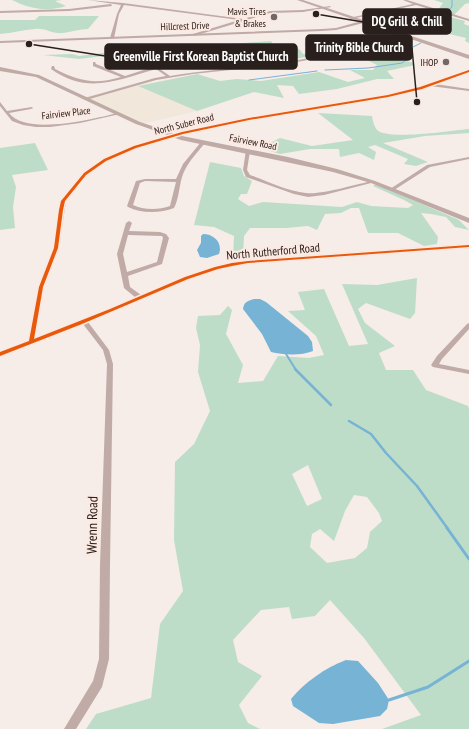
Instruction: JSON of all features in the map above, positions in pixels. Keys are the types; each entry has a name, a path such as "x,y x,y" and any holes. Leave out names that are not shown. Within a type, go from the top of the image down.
{"main road":[{"path":"299,0 351,18 366,21 469,53"},
{"path":"308,0 357,16 366,21"},
{"path":"403,33 469,57"}],"street":[{"path":"89,0 242,20"},
{"path":"404,0 469,20"},
{"path":"0,12 69,10 121,4"},
{"path":"112,38 121,4"},
{"path":"351,18 416,4"},
{"path":"194,35 273,11 303,11 330,7"},
{"name":"Hillcrest Drive","path":"0,42 326,30 366,21"},
{"path":"86,100 137,84 170,77 296,61 325,55 403,33"},
{"path":"94,62 94,65 124,77"},
{"path":"148,62 170,77"},
{"path":"52,67 53,69 86,83 102,82 155,68"},
{"name":"Fairview Road","path":"0,69 37,76 118,114 148,127 172,135 203,143 323,167 373,182 469,221"},
{"name":"North Suber Road","path":"31,342 41,287 56,248 61,210 66,196 85,174 105,160 134,147 172,135 234,122 388,96 429,85 469,71"},
{"path":"429,85 469,90"},
{"name":"Fairview Place","path":"0,103 10,118 27,124 45,126 118,114"},
{"path":"7,112 32,108"},
{"path":"179,181 144,180 138,182 130,206 136,209 171,208 174,205 179,181 188,161 203,143"},
{"path":"248,151 245,170 248,176 296,193 318,195 373,182"},
{"path":"392,190 429,166 469,158"},
{"path":"129,222 120,254 127,288 140,298"},
{"path":"125,275 160,263 166,238 164,235 160,234 126,233"},
{"name":"North Rutherford Road","path":"0,354 140,298 197,273 236,263 469,246"},
{"name":"Wrenn Road","path":"70,729 98,683 104,659 104,565 110,364 106,350 84,321"},
{"path":"469,325 439,358 436,365 469,372"}],"shaded area":[{"path":"138,86 197,111 137,125 79,98"}],"green space":[{"path":"12,0 62,0 55,1 66,6 52,9 39,9 25,6"},
{"path":"434,0 469,0 469,3 465,4 454,15 438,10 443,3"},
{"path":"424,11 465,21 464,24 469,26 469,43 465,41 466,38 432,30 431,27 414,20 416,18 428,21 441,19"},
{"path":"39,16 99,16 88,29 61,33 35,29 0,34 0,20 35,20"},
{"path":"271,41 277,50 299,49 303,54 318,52 304,43 321,45 337,50 277,63 270,53 244,58 236,52 187,53 188,59 182,66 166,58 103,56 79,59 43,55 72,54 79,56 103,53 122,53 124,49 158,48 160,51 202,49 204,46"},
{"path":"353,53 411,62 415,65 387,71 394,79 377,79 337,89 299,94 293,86 277,85 284,98 254,92 197,111 138,86 197,74 220,81 237,79 261,81 319,72 348,82 365,78 350,70 373,70 377,65"},
{"path":"318,113 372,116 376,129 380,132 388,134 411,135 469,129 469,133 425,136 383,143 428,162 416,166 404,164 408,159 375,145 368,147 376,152 374,160 359,153 340,157 339,149 310,149 280,154 260,148 280,138 312,146 353,140"},
{"path":"35,143 48,170 12,175 16,187 13,207 15,228 0,230 0,148"},
{"path":"210,162 241,168 244,176 252,181 247,194 241,194 238,199 249,206 263,202 342,207 357,202 371,206 408,208 413,205 373,186 376,184 459,220 469,230 455,227 446,217 421,213 438,237 437,244 424,246 398,233 368,233 359,208 351,208 341,213 325,214 317,230 308,226 286,228 250,228 244,236 243,258 233,259 234,236 214,227 194,225"},
{"path":"417,278 415,313 410,319 366,303 358,309 365,323 395,346 379,353 386,370 413,370 426,390 468,406 469,409 469,729 382,729 421,715 364,638 330,600 315,616 292,619 289,607 261,610 233,640 238,662 262,676 239,705 248,723 260,729 86,729 96,714 151,698 160,624 183,591 174,540 175,462 194,444 210,411 198,372 200,345 196,328 198,316 220,315 228,306 232,310 226,334 243,365 238,383 263,381 278,356 309,358 324,355 316,336 288,311 305,310 298,292 324,289 349,346 368,344 342,284 377,285","holes":["308,465 322,499 307,506 292,474","354,495 367,497 379,513 382,521 370,532 367,548 355,558 327,563 310,547 312,534 320,529 334,541 345,511"]}],"water":[{"path":"203,234 214,237 217,240 220,246 219,254 207,258 200,257 197,250 201,243 201,236"},
{"path":"254,299 260,299 266,302 308,336 312,342 313,351 303,354 281,354 271,352 262,334 243,309 246,302"},
{"path":"346,660 358,661 378,683 389,700 387,709 380,716 333,724 319,723 293,706 291,699 309,681 323,671"}],"waterway":[{"path":"452,0 452,7 446,12 452,13"},
{"path":"429,32 439,28 436,26 437,19 449,16"},
{"path":"325,70 368,68 402,63 406,60 411,48 421,43"},
{"path":"249,80 317,71"},
{"path":"286,354 296,370"},
{"path":"296,370 331,405"},
{"path":"349,421 371,434 386,453 417,486 448,529"},
{"path":"447,528 469,559"},
{"path":"389,700 428,687 469,661"}],"cycle path":[{"path":"31,342 41,287 56,248 63,201 85,174 105,160 135,147 182,133 249,119 388,96 421,88 469,71"},
{"path":"0,354 80,323 186,278 232,264 469,246"}],"place":[{"name":"DQ Grill & Chill","path":"316,14"},
{"name":"Mavis Tires & Brakes","path":"274,17"},
{"name":"Greenville First Korean Baptist Church","path":"29,44"},
{"name":"IHOP","path":"446,62"},
{"name":"Trinity Bible Church","path":"417,102"}]}
